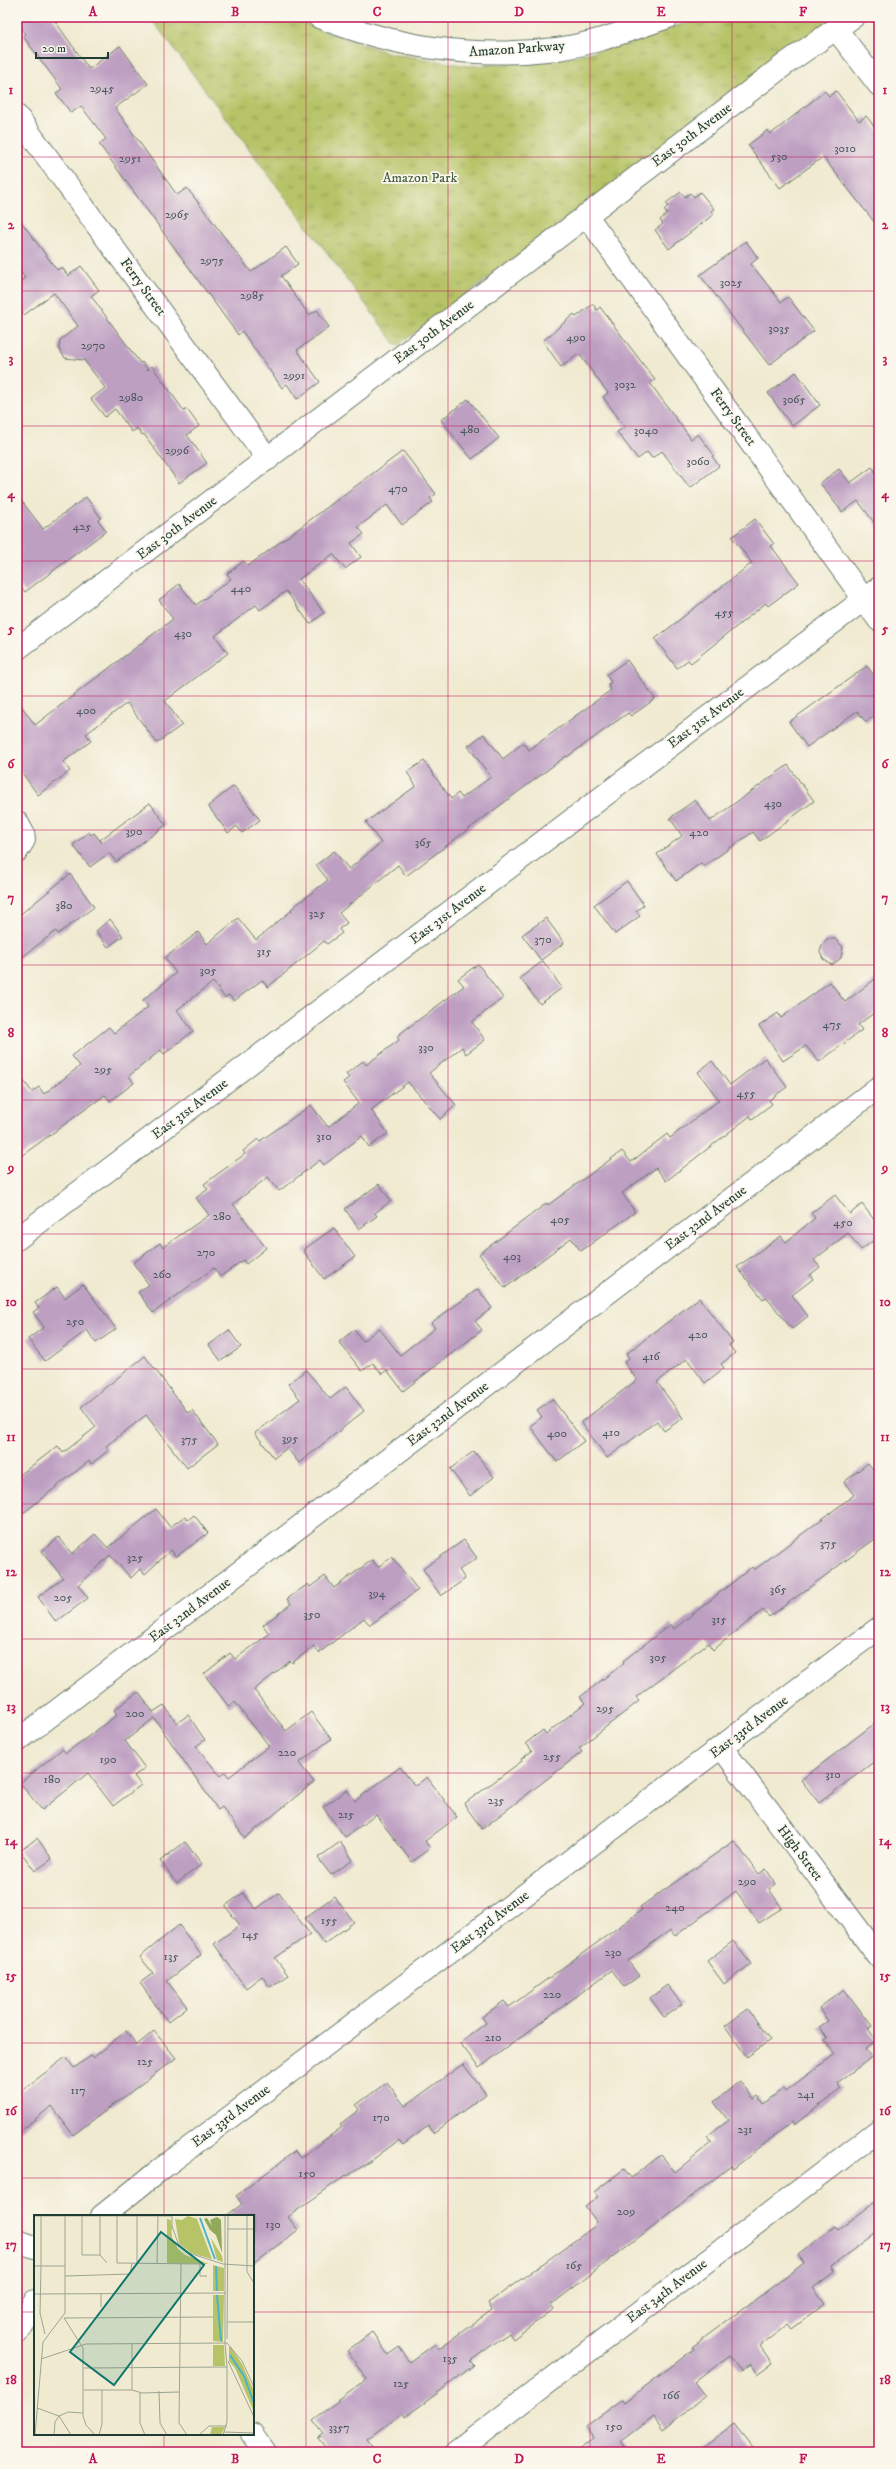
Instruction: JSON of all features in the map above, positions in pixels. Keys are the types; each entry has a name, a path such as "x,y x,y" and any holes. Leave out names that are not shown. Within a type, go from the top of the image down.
{"street":[{"name":"Amazon Parkway","path":"319,17 394,42 469,54 558,49 614,36 668,17"},
{"path":"845,23 879,85"},
{"name":"East 30th Avenue","path":"17,648 268,459 788,62 845,23"},
{"name":"Ferry Street","path":"17,116 268,459"},
{"name":"Ferry Street","path":"586,216 872,593 879,620"},
{"name":"East 31st Avenue","path":"17,1239 872,593"},
{"name":"East 32nd Avenue","path":"17,1741 879,1087"},
{"name":"East 33rd Avenue","path":"103,2215 167,2164 722,1748 879,1628"},
{"name":"High Street","path":"722,1748 879,1957"},
{"name":"East 34th Avenue","path":"456,2452 879,2130"},
{"path":"17,2241 34,2248"},
{"path":"17,2332 34,2303"},
{"path":"253,2435 265,2452"}],"green space":[{"name":"Amazon Park","path":"150,17 291,17 323,31 389,53 468,66 553,61 626,44 702,17 838,17 397,346"}],"building":[{"path":"17,17 52,17 89,69 120,46 148,84 115,108 177,195 187,188 251,272 286,247 298,264 281,276 309,315 317,310 329,327 297,350 320,382 297,399 287,384 282,388 242,331 238,335 99,144 106,139 81,106 71,113 56,93 62,89 23,36 26,34 17,22"},
{"path":"825,91 829,96 836,91 859,121 866,116 879,132 879,228 823,157 780,188 748,145 768,130 771,134"},
{"path":"681,192 685,197 690,193 694,197 700,192 714,209 711,211 714,214 669,249 655,230 663,224 660,220 667,214 664,210 668,206 666,203"},
{"path":"17,216 57,270 62,267 68,276 81,266 99,290 91,296 140,363 142,362 148,370 152,366 184,411 187,409 199,426 187,435 207,463 179,483 144,434 142,435 137,428 132,432 115,409 105,417 91,399 105,388 84,360 65,358 59,349 60,340 78,326 54,293 24,315 17,305 17,284 25,278 17,267"},
{"path":"746,241 758,258 751,264 781,302 788,297 814,331 769,365 700,275"},
{"path":"593,304 597,310 600,307 655,380 650,383 691,439 698,434 714,455 712,456 719,466 690,488 662,451 652,458 647,452 638,459 617,432 625,427 603,397 608,393 579,354 561,367 543,341 574,314 576,317"},
{"path":"796,372 820,405 792,426 768,393"},
{"path":"468,399 499,438 472,459 441,420"},
{"path":"403,451 436,494 430,498 433,502 402,525 387,505 358,527 364,534 351,543 361,557 345,569 333,554 299,579 324,613 310,624 286,591 260,610 256,605 215,636 228,653 165,701 182,725 157,743 127,703 86,734 91,741 63,762 70,771 38,795 17,766 17,700 35,725 173,619 159,600 179,584 196,605 231,579 227,574 244,561 248,566"},
{"path":"872,467 879,477 879,529 858,501 842,512 820,483 839,469 850,483"},
{"path":"17,495 43,529 86,497 101,518 98,520 106,531 25,592 17,582"},
{"path":"755,519 774,544 771,546 799,583 768,606 766,603 691,663 688,660 677,668 655,639 752,563 732,537"},
{"path":"627,660 655,699 631,716 628,713 567,757 566,756 406,876 398,865 339,913 347,923 339,929 342,933 327,944 324,941 268,987 262,980 234,1001 229,995 225,998 213,982 177,1010 193,1031 164,1054 161,1050 129,1076 134,1083 110,1101 105,1095 17,1159 17,1072 32,1092 39,1087 44,1094 80,1066 72,1056 109,1027 114,1033 148,1007 143,1000 176,973 165,958 198,932 207,944 238,918 256,940 292,910 291,909 328,880 316,865 334,851 349,869 381,843 366,822 416,786 407,772 424,761 451,799 458,793 462,798 491,777 468,746 484,734 503,759 523,743 529,750 611,690 608,685 611,682 606,675"},
{"path":"867,666 879,682 879,712 866,722 857,711 807,747 789,722"},
{"path":"788,765 814,801 760,841 753,832 704,866 701,863 676,881 657,854 682,836 670,818 695,800 710,821"},
{"path":"234,786 260,820 242,833 237,826 228,833 208,806"},
{"path":"150,803 166,825 116,862 109,853 90,867 73,845 89,832 91,835 94,833 102,843 100,840"},
{"path":"70,874 94,907 58,934 56,931 17,961 17,917"},
{"path":"627,881 644,905 636,911 640,916 615,934 594,905"},
{"path":"546,918 564,943 541,960 522,935"},
{"path":"110,919 123,936 108,947 96,931"},
{"path":"827,939 835,939 843,947 841,958 832,965 823,959 820,952 822,945"},
{"path":"543,961 562,988 540,1004 520,978"},
{"path":"478,964 503,998 472,1022 485,1040 466,1054 462,1047 429,1073 456,1105 440,1119 408,1082 371,1110 388,1133 369,1147 362,1136 324,1165 320,1160 279,1191 268,1177 233,1204 266,1248 246,1264 243,1260 220,1277 214,1268 153,1313 138,1292 149,1285 133,1263 160,1243 163,1247 209,1215 196,1198 208,1189 204,1184 245,1154 243,1151 258,1139 260,1141 311,1105 328,1127 359,1103 343,1082 349,1078 346,1074 363,1061 366,1065 399,1040 397,1037 401,1033 464,986 458,979"},
{"path":"879,976 879,1009 858,1025 862,1030 819,1062 806,1046 783,1061 759,1026 778,1013 781,1018 830,982 845,1002"},
{"path":"765,1058 787,1087 769,1100 772,1104 752,1119 750,1116 666,1181 656,1168 622,1193 635,1212 581,1251 571,1238 505,1288 479,1254 547,1203 548,1205 622,1151 631,1162 667,1134 670,1138 719,1100 698,1072 712,1061 730,1085"},
{"path":"379,1184 391,1201 375,1213 377,1216 359,1229 345,1209"},
{"path":"835,1195 850,1214 862,1204 879,1226 879,1236 861,1250 848,1233 814,1260 820,1267 810,1275 813,1279 792,1295 808,1316 792,1329 766,1297 763,1299 737,1267 781,1236 786,1242 815,1218 811,1213"},
{"path":"334,1228 355,1257 324,1279 303,1250"},
{"path":"83,1284 116,1329 96,1343 87,1330 45,1361 28,1339 44,1327 33,1312 39,1308 35,1303 57,1287 65,1298"},
{"path":"478,1289 492,1308 475,1321 482,1330 403,1391 387,1370 382,1374 373,1363 362,1371 339,1342 354,1330 363,1341 379,1328 400,1355 435,1328 431,1323"},
{"path":"699,1298 733,1342 729,1345 735,1353 721,1364 724,1368 705,1383 687,1359 657,1382 683,1418 664,1431 657,1421 607,1458 581,1422 637,1380 624,1362 629,1358 626,1354"},
{"path":"229,1330 241,1347 221,1361 209,1345"},
{"path":"145,1356 188,1413 192,1410 218,1444 187,1468 146,1415 106,1446 109,1450 91,1464 89,1461 17,1518 17,1477 58,1446 63,1453 96,1427 81,1407"},
{"path":"306,1370 330,1399 346,1387 364,1411 299,1463 287,1448 274,1458 255,1433 300,1399 288,1384"},
{"path":"552,1399 584,1441 557,1462 530,1426 542,1417 537,1410"},
{"path":"474,1451 494,1477 470,1496 450,1469"},
{"path":"868,1463 879,1477 879,1536 769,1617 763,1610 713,1650 708,1643 636,1697 639,1701 579,1748 582,1752 482,1829 464,1804 522,1761 521,1759 532,1751 526,1743 543,1730 546,1734 585,1703 580,1697 671,1624 674,1629 752,1567 754,1570 854,1495 844,1482"},
{"path":"156,1509 170,1527 185,1516 188,1520 194,1515 208,1533 176,1557 171,1550 145,1574 140,1569 131,1578 110,1555 78,1585 88,1598 56,1622 38,1597 63,1578 42,1551 59,1537 72,1554 95,1534 108,1548"},
{"path":"464,1540 477,1558 459,1570 465,1579 441,1596 423,1569"},
{"path":"392,1557 418,1590 370,1625 364,1618 319,1653 314,1646 292,1663 290,1661 254,1690 286,1731 311,1712 331,1739 299,1763 314,1782 245,1838 222,1807 218,1810 154,1718 125,1741 145,1768 134,1776 141,1785 113,1806 88,1773 42,1810 20,1783 62,1749 66,1753 117,1715 114,1710 138,1692 153,1712 164,1705 177,1723 188,1715 205,1740 196,1746 220,1776 225,1772 229,1777 269,1746 235,1702 229,1707 204,1674 230,1653 235,1659 269,1634 263,1625 291,1604 287,1599 308,1584 310,1587 325,1576 334,1588 372,1560 378,1567"},
{"path":"879,1720 879,1758 819,1803 801,1780"},
{"path":"400,1767 415,1786 427,1777 457,1817 425,1841 430,1848 412,1862 376,1815 345,1837 323,1807 347,1790 355,1801"},
{"path":"37,1838 52,1859 35,1871 20,1851"},
{"path":"734,1841 759,1874 766,1869 776,1884 769,1889 782,1908 759,1923 736,1891 675,1936 670,1930 628,1961 639,1976 624,1987 612,1970 479,2068 460,2043 486,2023 482,2017 504,2001 509,2007 642,1910 640,1907"},
{"path":"185,1842 202,1864 177,1883 160,1861"},
{"path":"340,1842 353,1860 331,1875 318,1858"},
{"path":"243,1893 256,1909 279,1893 310,1934 275,1958 288,1975 270,1987 262,1976 246,1988 214,1944 240,1925 225,1906"},
{"path":"334,1896 354,1922 324,1944 305,1918"},
{"path":"179,1925 201,1955 167,1981 187,2007 168,2022 140,1983 153,1973 140,1957"},
{"path":"733,1941 751,1964 724,1984 707,1961"},
{"path":"667,1985 682,2004 664,2017 650,1998"},
{"path":"844,1989 872,2026 868,2029 877,2041 866,2049 872,2057 837,2083 841,2089 794,2125 792,2122 733,2169 731,2166 551,2305 554,2309 513,2339 509,2333 470,2361 474,2365 435,2395 405,2417 403,2413 368,2439 378,2452 329,2452 318,2438 324,2434 313,2420 367,2379 347,2351 372,2332 388,2355 399,2347 410,2362 435,2344 438,2349 492,2310 488,2303 595,2226 594,2225 597,2222 585,2207 598,2197 594,2192 624,2169 631,2178 661,2155 675,2172 712,2142 707,2136 728,2120 714,2102 740,2081 754,2099 758,2096 763,2104 784,2088 786,2091 835,2054 824,2040 827,2038 819,2027 828,2021 819,2008"},
{"path":"748,2009 770,2040 747,2057 725,2026"},
{"path":"126,2031 137,2045 154,2031 176,2058 73,2135 52,2106 17,2133 17,2094 66,2057 74,2068 91,2056 93,2058"},
{"path":"463,2064 486,2094 433,2133 428,2126 403,2145 399,2140 368,2163 347,2176 346,2175 288,2217 298,2230 254,2263 254,2215 227,2215 242,2204 236,2196 295,2151 300,2158 342,2127 340,2124 359,2110 356,2105 387,2082 405,2106"},
{"path":"879,2199 879,2231 831,2267 834,2272 813,2288 825,2304 792,2329 788,2324 760,2346 772,2363 757,2374 750,2365 741,2371 729,2356 695,2382 706,2396 663,2429 654,2416 621,2441 629,2452 577,2452 594,2439 585,2427 623,2399 625,2402 694,2349 692,2347 804,2263 798,2255 835,2227 838,2230"},
{"path":"734,2424 756,2452 697,2452"}]}
